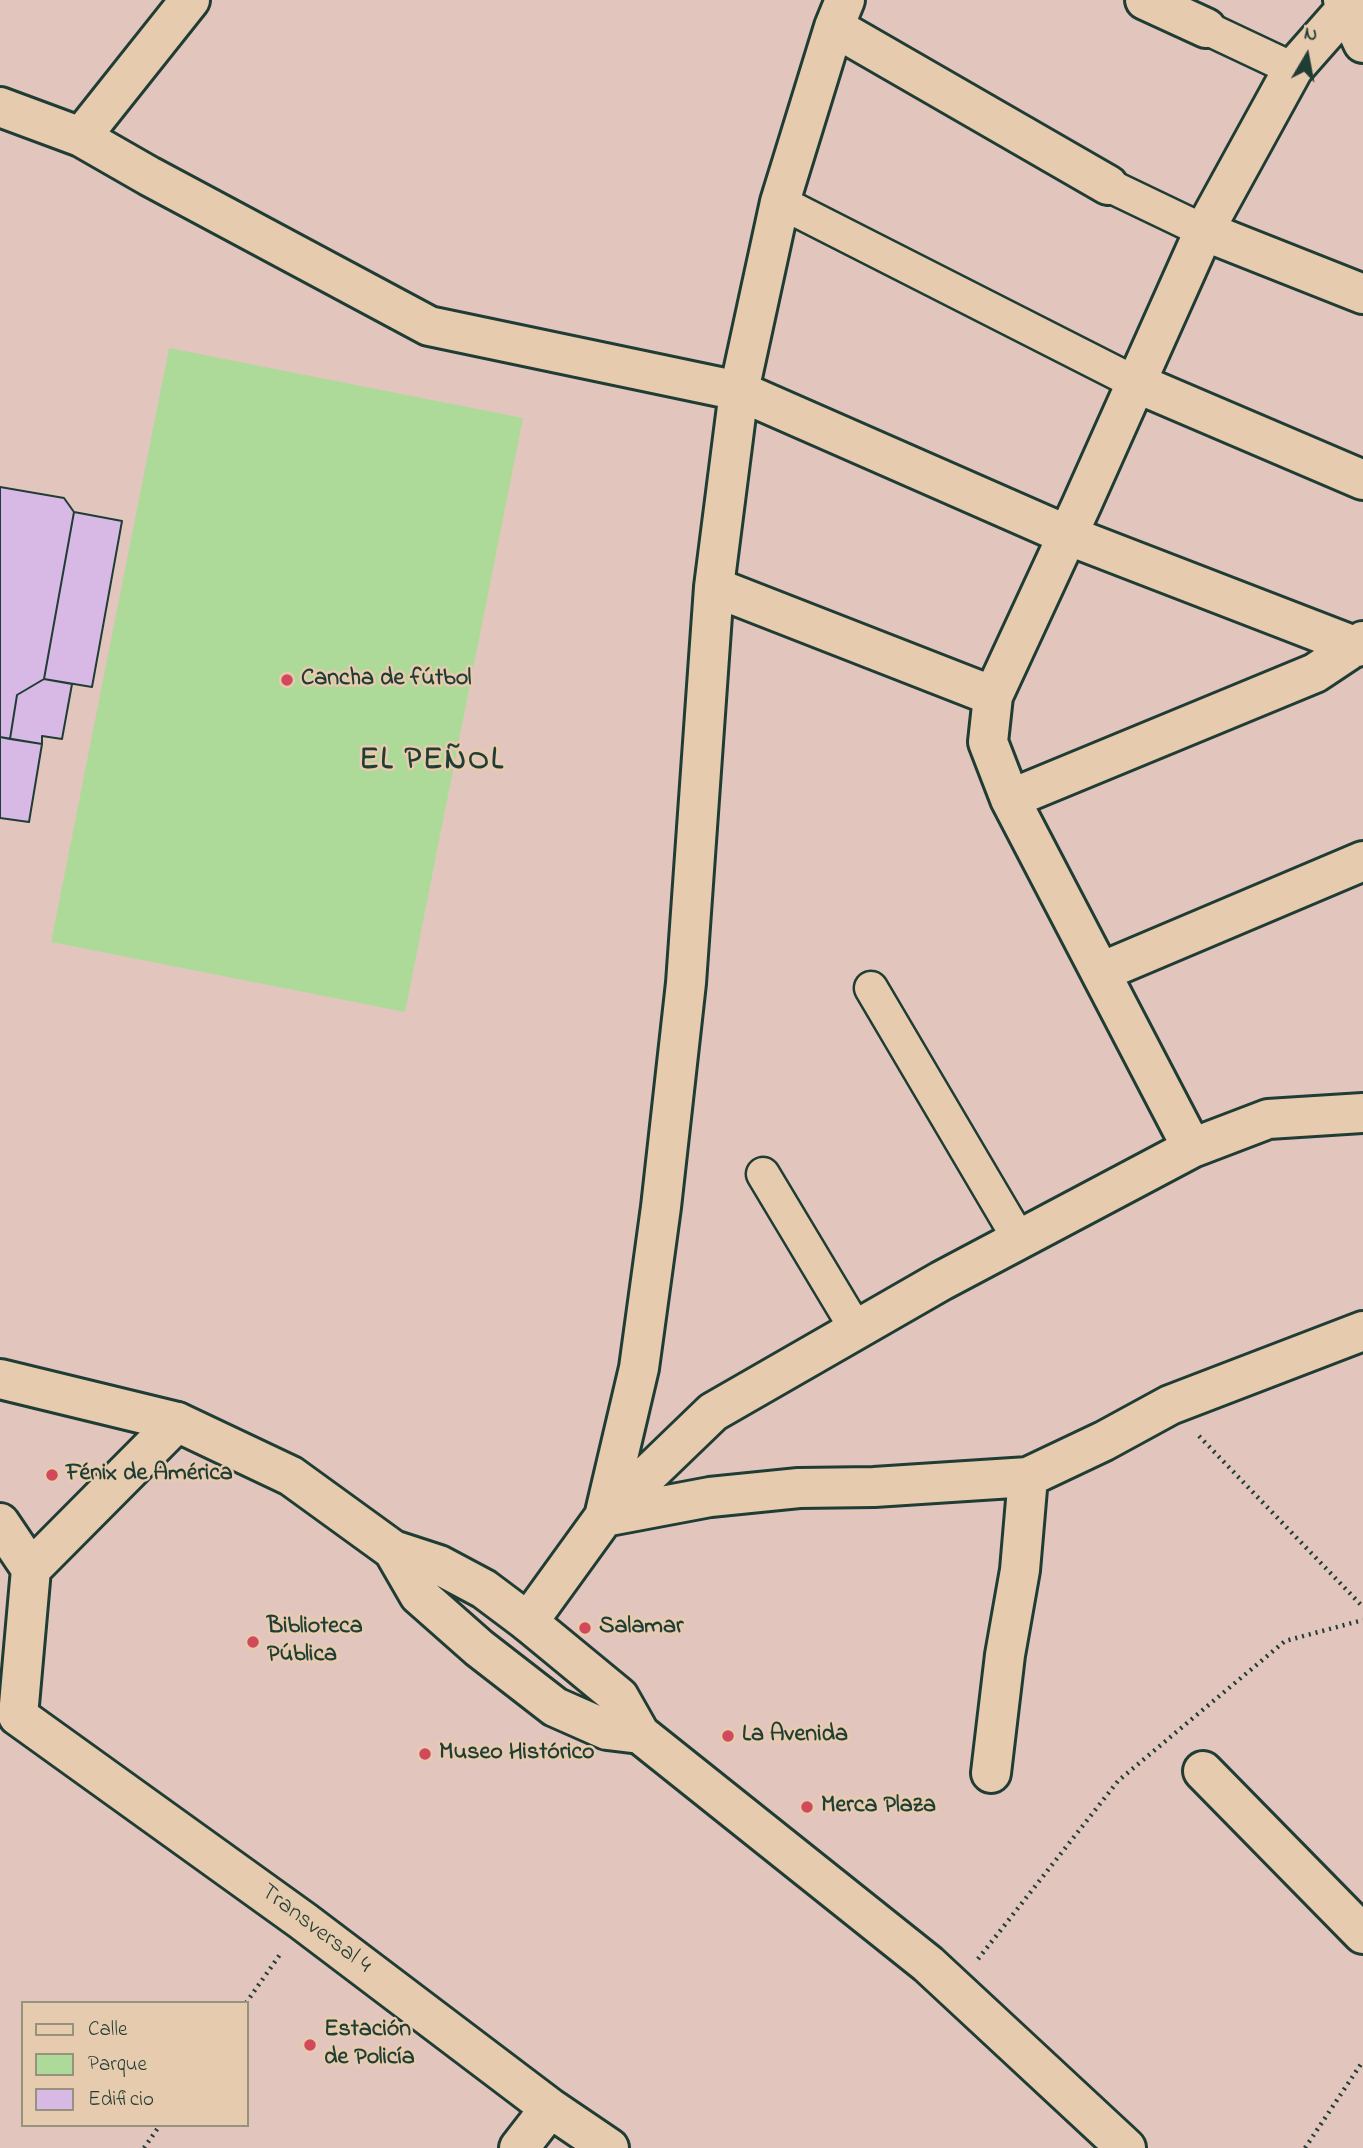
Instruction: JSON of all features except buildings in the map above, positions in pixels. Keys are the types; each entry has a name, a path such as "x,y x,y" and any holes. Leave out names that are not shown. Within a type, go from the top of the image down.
{"street":[{"path":"81,137 190,0"},
{"path":"1145,0 1293,69"},
{"path":"1351,4 1363,43"},
{"path":"1192,1148 1010,799 988,742 993,696 1204,231 1293,69 1351,4"},
{"path":"604,1517 639,1368 662,1194 685,983 714,587 739,391 780,202 839,13 1108,185 1204,231 1363,294"},
{"path":"0,107 81,137 429,326 739,391 1354,655"},
{"path":"780,202 1136,383 1363,480"},
{"path":"714,587 993,696"},
{"path":"1010,799 1354,655"},
{"path":"1101,972 1363,862"},
{"path":"872,988 1019,1239"},
{"path":"528,1622 604,1517 713,1412 1019,1239 1192,1148 1268,1119 1363,1113"},
{"path":"764,1174 856,1329"},
{"path":"604,1517 710,1497 799,1488 874,1487 1028,1477 1104,1441 1170,1405 1363,1331"},
{"path":"0,1379 177,1422 291,1476 393,1550 439,1565 484,1589 619,1697 640,1734 928,1964 1126,2148"},
{"path":"9,1720 31,1569 177,1422"},
{"path":"991,1773 1005,1655 1020,1570 1028,1477"},
{"path":"0,1523 31,1569"},
{"path":"393,1550 419,1595 479,1648 555,1707 607,1730 640,1734"},
{"name":"Transversal 4","path":"9,1720 303,1921 550,2108 609,2148"},
{"path":"1203,1771 1363,1934"},
{"path":"519,2148 550,2108"}],"path":[{"path":"1170,1405 1363,1607"},
{"path":"954,1990 1118,1782 1285,1641 1363,1620"},
{"path":"247,2001 303,1921"},
{"path":"1305,2148 1363,2061"},
{"path":"144,2148 159,2127"}],"green space":[{"name":"Cancha de fútbol","path":"169,348 523,418 405,1012 51,942"}],"place":[{"name":"Cancha de fútbol","path":"287,680"},
{"name":"Fénix de América","path":"52,1475"},
{"name":"Salamar","path":"585,1628"},
{"name":"Biblioteca Pública","path":"253,1642"},
{"name":"La Avenida","path":"728,1736"},
{"name":"Museo Histórico","path":"425,1754"},
{"name":"Merca Plaza","path":"807,1807"},
{"name":"Estación de Policía","path":"310,2045"}],"district":[{"name":"EL PEÑOL","path":"432,763"}]}
